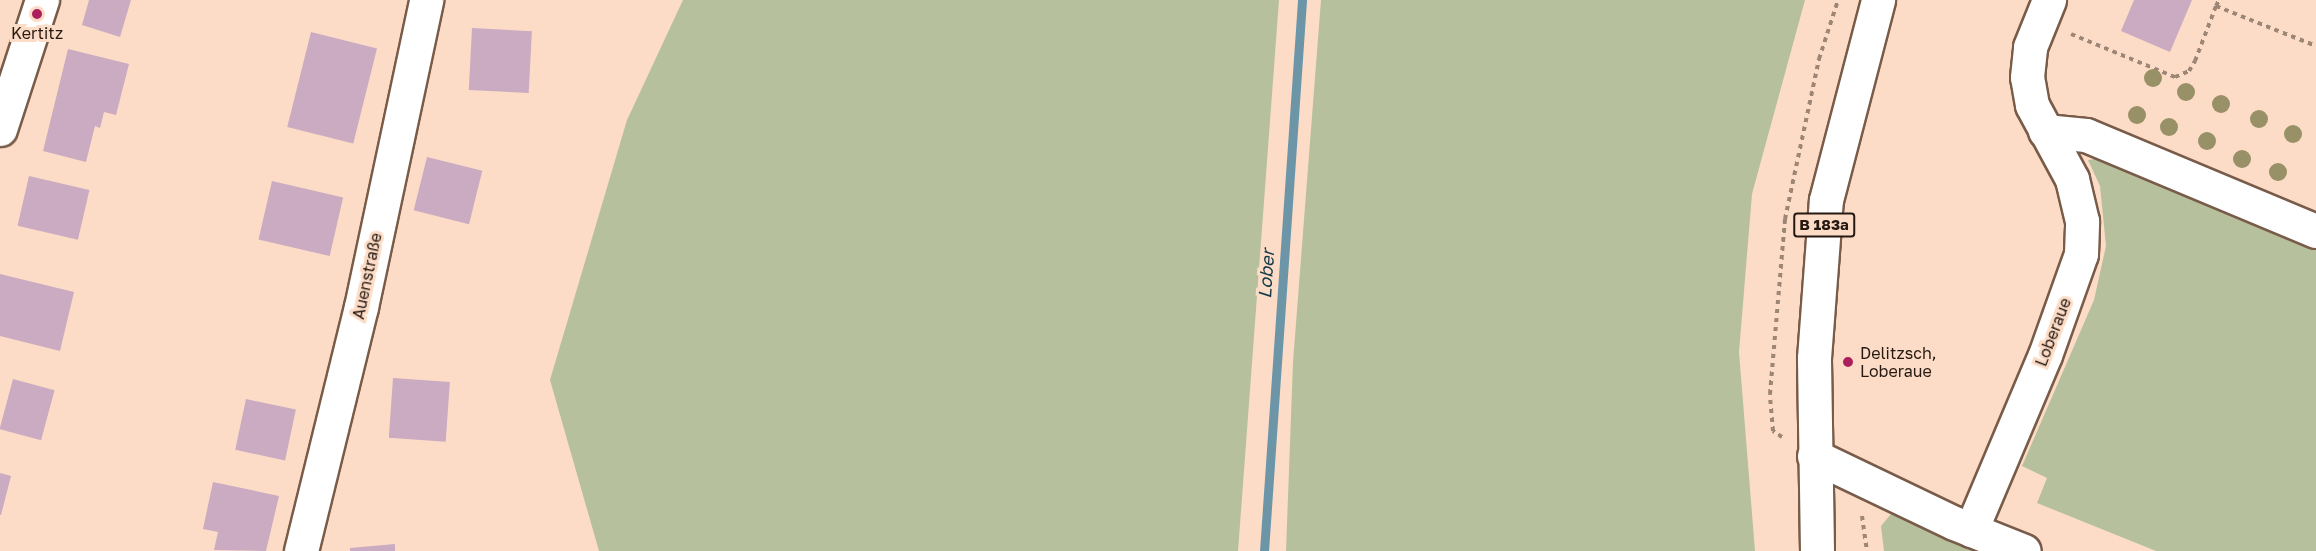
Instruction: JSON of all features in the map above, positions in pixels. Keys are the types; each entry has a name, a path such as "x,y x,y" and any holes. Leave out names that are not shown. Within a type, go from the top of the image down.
{"street":[{"path":"0,129 42,0"},
{"name":"Auenstraße","path":"301,551 361,307 426,0"},
{"name":"B 183a","path":"1817,551 1814,358 1826,200 1878,0"},
{"name":"Loberaue","path":"1971,530 2045,355 2081,254 2082,221 2072,179 2032,105 2027,77 2030,47 2044,11"},
{"path":"2045,131 2086,135 2316,231"},
{"path":"1814,456 1971,530 2024,551"}],"path":[{"path":"2044,11 2175,77 2188,71 2195,61 2219,0"},
{"path":"2216,6 2316,46"}],"green space":[{"path":"683,0 1279,0 1238,551 599,551 550,380 627,120"},
{"path":"1321,0 1805,0 1752,194 1739,352 1755,551 1286,551 1293,362"},
{"path":"2122,155 2316,238 2316,551 2156,551 2037,503 2047,478 2022,466 2094,300 2106,246 2100,186 2088,160"},
{"path":"1891,514 1977,551 1884,551 1881,526"}],"building":[{"path":"89,0 131,0 120,37 82,25"},
{"path":"2134,0 2192,0 2170,52 2121,31"},
{"path":"472,28 532,31 529,93 469,90"},
{"path":"311,32 377,48 353,144 287,127"},
{"path":"68,49 129,64 116,115 104,112 100,128 95,126 86,162 43,151"},
{"path":"427,157 482,171 469,224 414,210"},
{"path":"29,176 89,190 78,240 18,226"},
{"path":"272,181 343,197 330,256 259,239"},
{"path":"0,274 74,292 60,351 0,336"},
{"path":"393,378 450,382 446,442 389,438"},
{"path":"13,379 55,390 41,440 0,429"},
{"path":"246,399 296,410 285,460 235,450"},
{"path":"0,473 11,476 1,515 0,515"},
{"path":"213,482 279,496 266,551 214,550 218,532 203,529"},
{"path":"395,544 395,551 350,551 350,548"}],"waterway":[{"name":"Lober","path":"1264,551 1302,0"}],"place":[{"name":"Kertitz","path":"37,14"},
{"name":"Delitzsch, Loberaue","path":"1848,362"}]}
